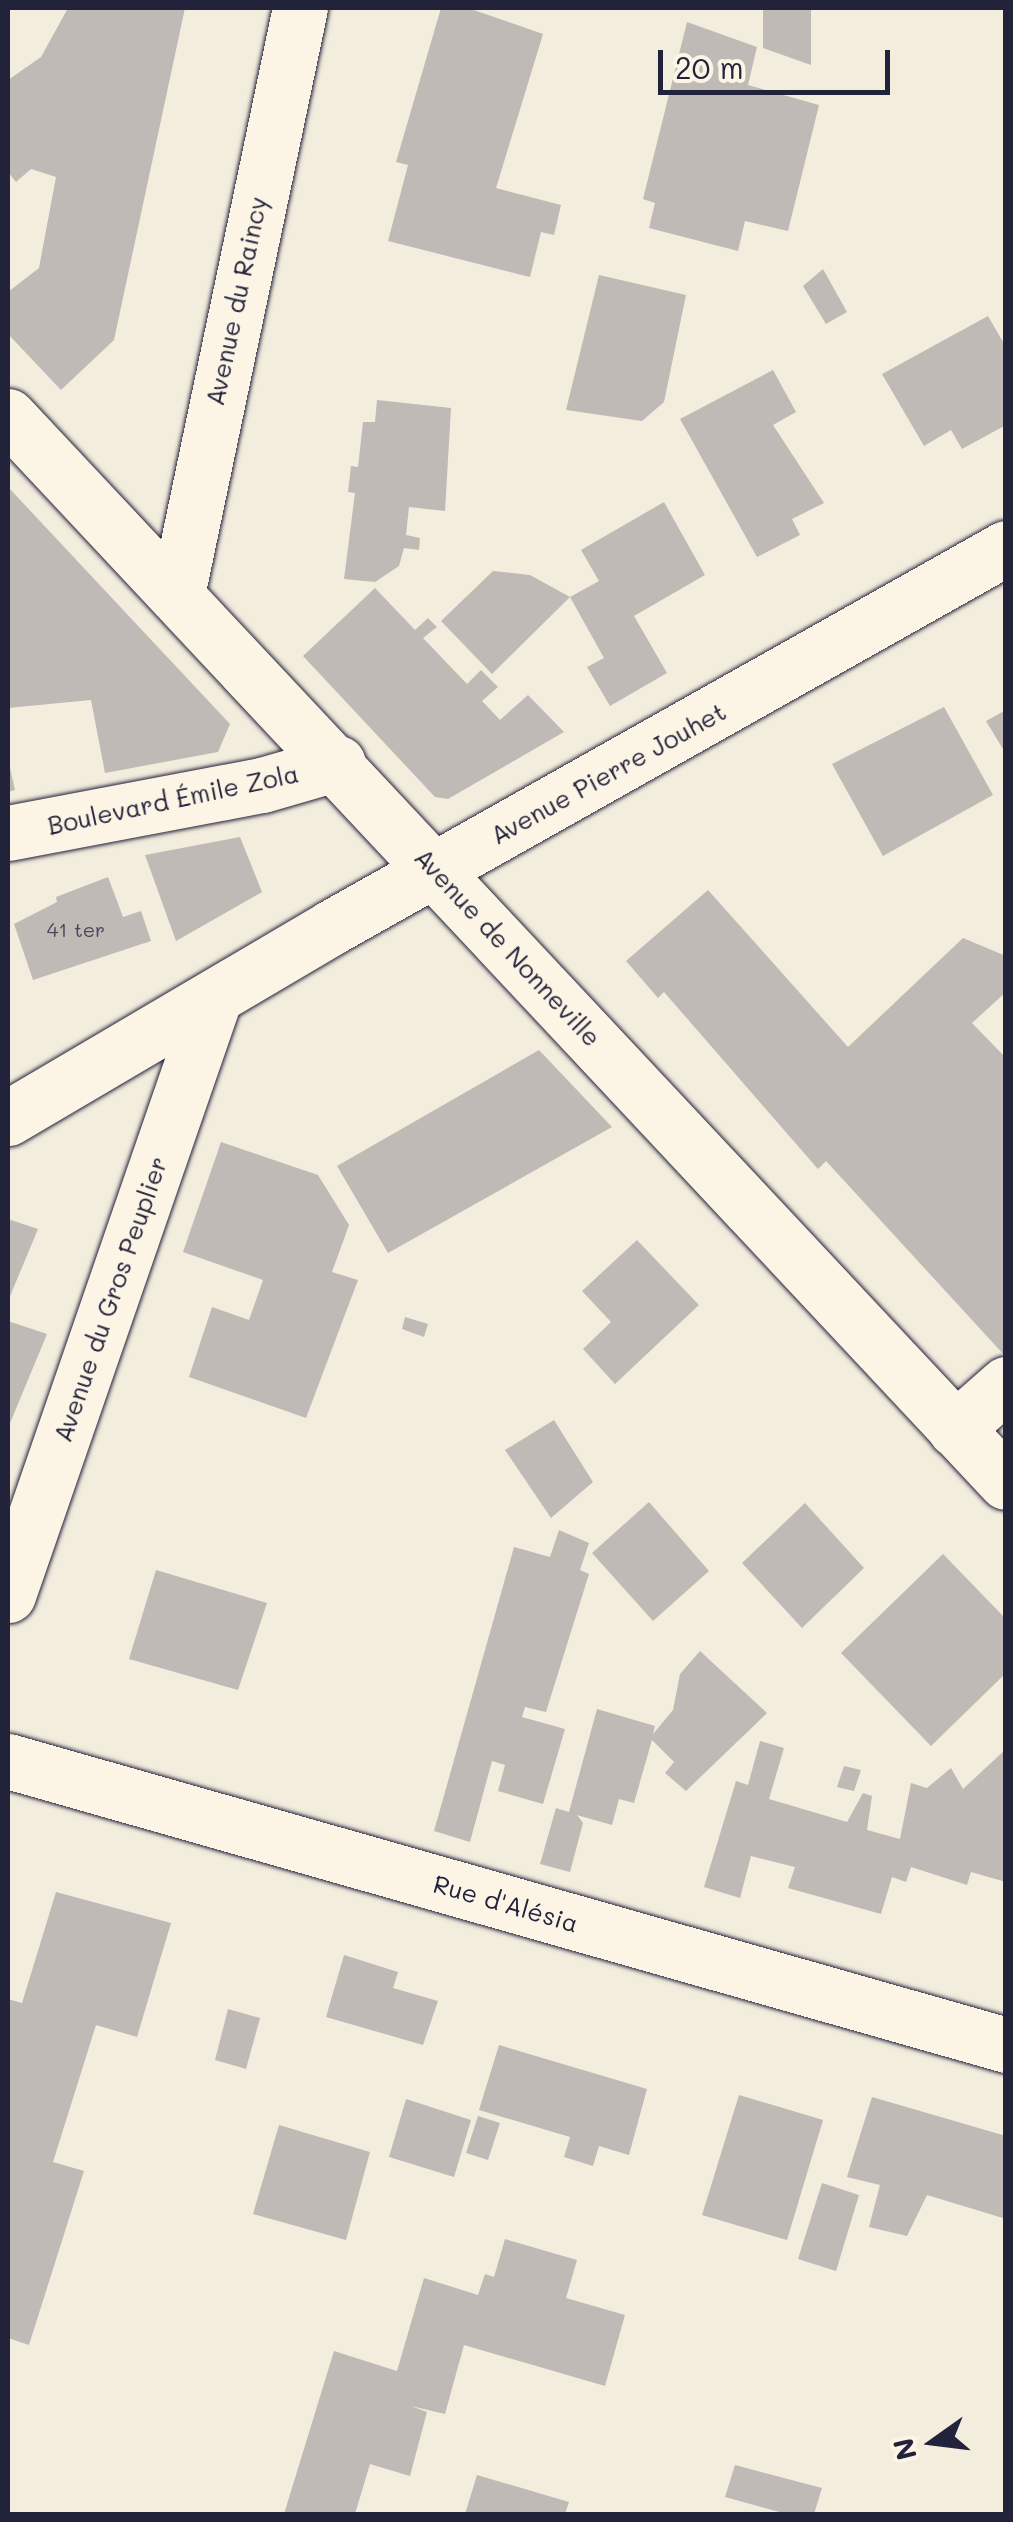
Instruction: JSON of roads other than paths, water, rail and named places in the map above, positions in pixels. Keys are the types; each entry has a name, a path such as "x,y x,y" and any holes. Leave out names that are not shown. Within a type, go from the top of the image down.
{"street":[{"name":"Avenue du Raincy","path":"178,595 300,8"},
{"name":"Avenue de Nonneville","path":"8,416 338,762 1006,1482"},
{"name":"Avenue Pierre Jouhet","path":"8,1118 436,868 1006,548"},
{"name":"Boulevard Émile Zola","path":"8,832 262,785 338,762"},
{"name":"Avenue du Gros Peuplier","path":"8,1595 212,1002"},
{"path":"956,1429 1006,1384"},
{"name":"Rue d'Alésia","path":"8,1760 1006,2045"}]}
